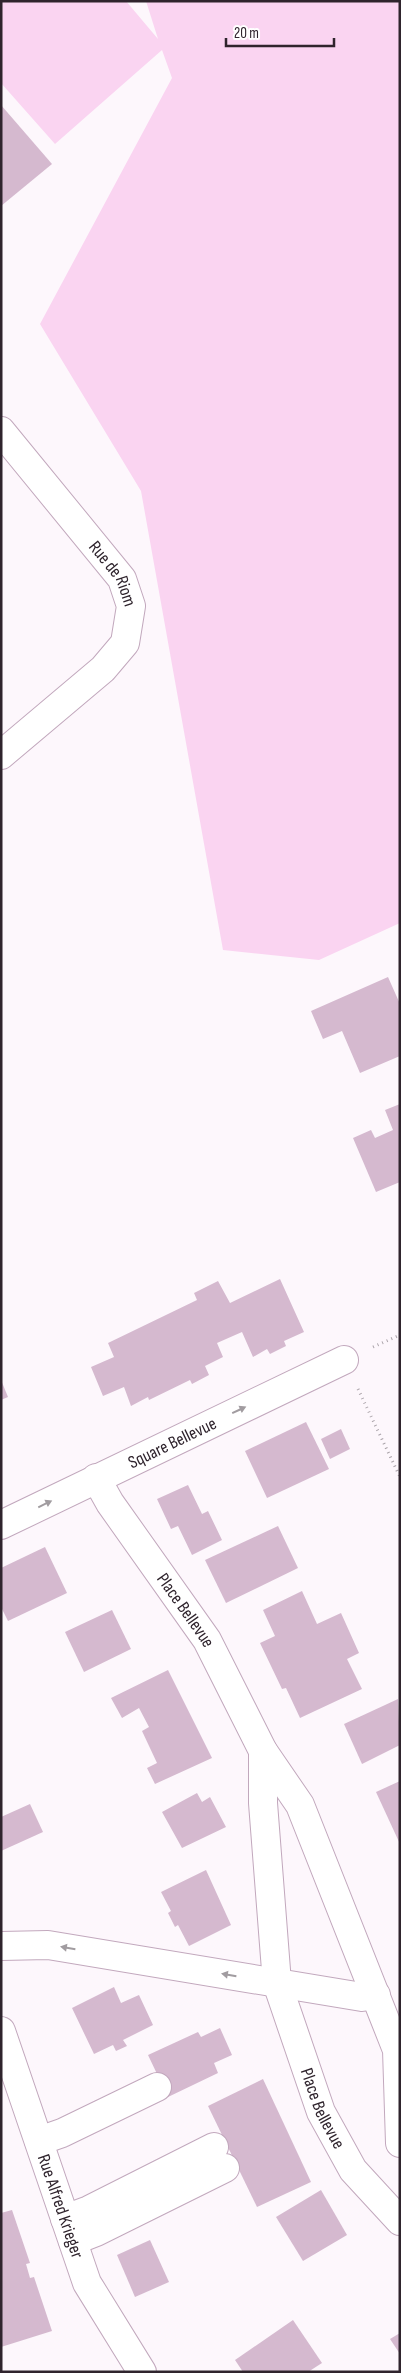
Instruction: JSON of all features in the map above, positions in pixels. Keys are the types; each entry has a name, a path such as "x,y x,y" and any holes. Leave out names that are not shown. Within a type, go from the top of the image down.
{"street":[{"name":"Rue de Riom","path":"1,431 122,580 131,606 125,643 103,669 1,755"},
{"name":"Square Bellevue","path":"1,1525 344,1360"},
{"name":"Place Bellevue","path":"96,1478 110,1503 207,1640 263,1751 300,1805 397,2050 400,2143"},
{"name":"Place Bellevue","path":"263,1751 263,1803 277,1983 321,2112 353,2170 399,2212"},
{"path":"1,1946 48,1944 362,1997 376,1995"},
{"name":"Rue Alfred Krieger","path":"1,2031 87,2283 142,2372"},
{"path":"39,2141 62,2133 157,2087"},
{"path":"69,2230 89,2210 220,2158"}],"path":[{"path":"344,1360 400,1477"}],"shaded area":[{"path":"1,1 126,1 158,39 146,1 400,1 400,923 319,960 223,950 141,491 40,324 172,78 162,50 55,144 1,83"}],"building":[{"path":"1,105 52,164 1,206"},
{"path":"388,977 400,1004 400,1056 360,1073 342,1031 323,1039 311,1011"},
{"path":"400,1104 400,1182 376,1192 353,1138 371,1130 375,1138 393,1130 385,1110"},
{"path":"280,1279 304,1332 284,1341 286,1346 270,1354 267,1349 253,1357 242,1332 217,1343 223,1357 205,1366 209,1375 192,1384 190,1380 149,1400 148,1397 131,1406 124,1387 103,1396 91,1367 114,1357 108,1343 197,1300 194,1293 218,1281 230,1303"},
{"path":"1,1380 8,1397 1,1400"},
{"path":"306,1422 329,1469 267,1498 245,1451"},
{"path":"341,1429 350,1449 330,1459 321,1439"},
{"path":"188,1485 202,1514 208,1511 222,1540 192,1555 178,1526 171,1529 157,1499"},
{"path":"278,1526 298,1568 226,1603 205,1560"},
{"path":"45,1547 67,1593 8,1621 1,1607 1,1568"},
{"path":"302,1591 317,1624 341,1613 359,1653 347,1659 362,1689 300,1718 286,1688 282,1689 260,1643 275,1636 263,1610"},
{"path":"112,1610 131,1649 84,1672 65,1632"},
{"path":"168,1670 212,1758 155,1784 147,1768 157,1763 142,1731 149,1727 139,1708 122,1718 111,1698"},
{"path":"398,1699 400,1745 362,1764 344,1724"},
{"path":"400,1781 400,1844 376,1792"},
{"path":"197,1793 202,1802 210,1797 226,1827 182,1848 162,1812"},
{"path":"30,1804 43,1832 1,1851 1,1817"},
{"path":"206,1870 231,1925 189,1946 178,1925 175,1927 168,1913 171,1911 161,1892"},
{"path":"114,1987 121,2003 139,1995 153,2025 123,2040 127,2046 116,2051 113,2045 94,2054 72,2008"},
{"path":"220,2028 232,2055 214,2063 218,2073 168,2097 148,2055 198,2032 201,2037"},
{"path":"263,2079 311,2182 257,2207 208,2106"},
{"path":"321,2190 347,2235 303,2261 276,2217"},
{"path":"12,2210 30,2263 26,2264 30,2278 34,2277 52,2331 1,2347 1,2213"},
{"path":"150,2240 169,2282 135,2297 117,2255"},
{"path":"293,2320 322,2363 308,2372 243,2372 235,2360"},
{"path":"400,2333 400,2354 390,2339"}]}
